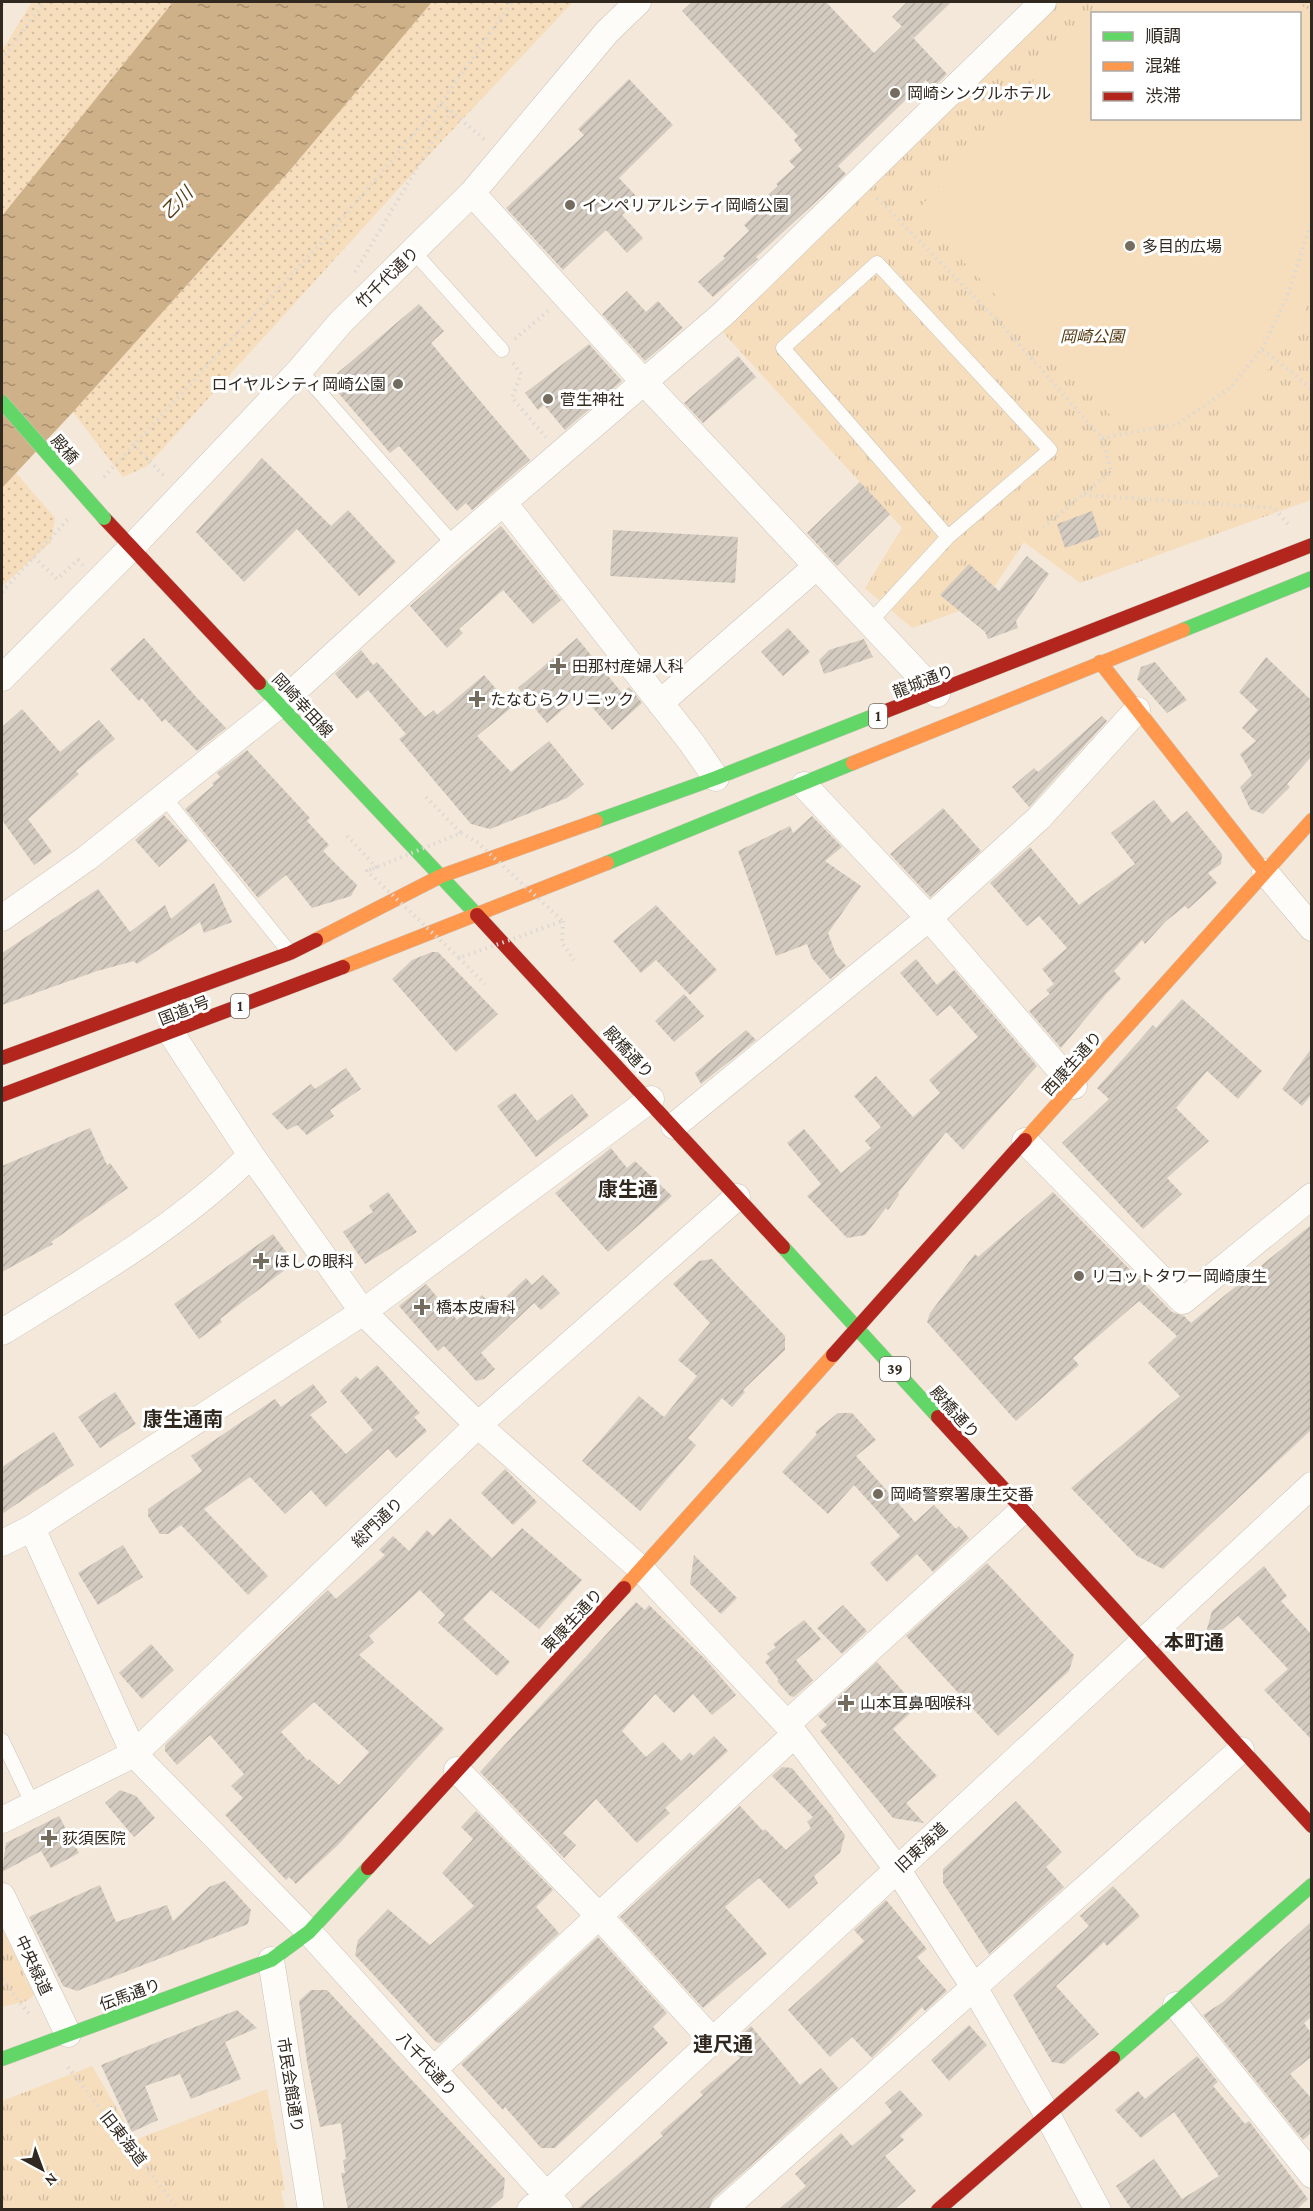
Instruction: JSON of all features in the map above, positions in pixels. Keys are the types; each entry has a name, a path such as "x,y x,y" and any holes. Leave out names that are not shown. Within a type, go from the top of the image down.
{"main road":[{"name":"殿橋","path":"2,402 104,518"},
{"name":"岡崎幸田線","path":"104,518 477,915"},
{"name":"龍城通り","path":"441,876 716,778 937,694 1310,546"},
{"name":"1","path":"477,915 804,785 1100,662 1311,578"},
{"path":"1100,662 1265,872"},
{"name":"西康生通り","path":"858,1328 1311,820"},
{"name":"国道1号","path":"5,1051 290,953 441,876"},
{"name":"国道1号","path":"2,1095 171,1033 477,915"},
{"name":"殿橋通り","path":"477,915 651,1099 1021,1512 1311,1826"},
{"name":"東康生通り","path":"309,1932 858,1328"},
{"path":"938,2210 1311,1885"},
{"name":"伝馬通り","path":"2,2059 271,1960 309,1932"}],"street":[{"name":"竹千代通り","path":"2,678 131,548 300,369 340,323 472,193 502,154 608,32 638,2"},
{"path":"2,918 87,858 280,704 454,545 723,314 1043,2"},
{"path":"472,193 567,294 643,381 937,694"},
{"path":"504,503 660,702 716,778"},
{"path":"660,702 817,566"},
{"path":"674,1125 928,918 1039,818 1137,710"},
{"path":"804,785 928,918 1074,1086"},
{"path":"1265,872 1311,928"},
{"path":"171,1033 251,1155 363,1312 478,1425 641,1569 790,1730 897,1869 974,1987 1048,2116 1098,2210"},
{"path":"2,1543 32,1528 363,1312 651,1099"},
{"path":"1025,1141 1183,1301 1311,1196"},
{"path":"2,1332 127,1255 234,1172 251,1155"},
{"name":"総門通り","path":"2,1820 134,1754 478,1425 737,1197"},
{"name":"旧東海道","path":"546,2205 712,2040 1311,1485"},
{"path":"433,2070 599,1916 790,1730 1021,1512"},
{"path":"32,1528 134,1754"},
{"path":"723,2210 1241,1750"},
{"name":"八千代通り","path":"134,1754 309,1932 433,2070 546,2205"},
{"path":"457,1770 599,1916 712,2040"},
{"name":"中央緑道","path":"2,1896 68,2034"},
{"name":"市民会館通り","path":"271,1960 311,2210"},
{"path":"1176,2005 1311,2175"}],"lane":[{"path":"414,252 502,350"},
{"path":"870,622 948,537 1050,450 877,263 783,348 948,537"},
{"path":"300,369 454,545"},
{"path":"164,797 290,953"},
{"path":"2,1740 33,1805"}],"path":[{"path":"2,60 44,2"},
{"path":"181,494 133,444 323,242 441,103 512,2"},
{"path":"441,103 502,154"},
{"path":"351,278 451,111"},
{"path":"860,181 999,322 1102,438 1111,471 1040,530"},
{"path":"1102,438 1178,424 1231,387 1262,349 1287,297 1311,221"},
{"path":"562,453 512,398 521,374 502,350 567,294"},
{"path":"1262,349 1311,389"},
{"path":"1083,495 1274,508 1310,546"},
{"path":"34,557 57,579 78,560 97,581"},
{"path":"426,797 461,833 477,842 563,921"},
{"path":"461,833 367,871 485,984"},
{"path":"346,836 376,867"},
{"path":"459,958 563,921"},
{"path":"563,921 562,943 574,960"},
{"path":"2,1979 31,2016"},
{"name":"旧東海道","path":"68,2067 179,2210"}],"green space":[{"path":"32,2 173,2 2,216 2,51"},
{"path":"432,2 573,2 440,143 147,466 123,477 73,412 291,169"},
{"name":"岡崎公園","path":"1059,2 1311,2 1311,500 1080,583 1024,542 984,602 912,628 865,588 902,528 719,328"},
{"name":"多目的広場","path":"1104,2 1295,2 1311,11 1312,280 1304,320 1249,395 1198,416 1120,425 916,212 1091,16 1091,120 1301,120 1301,12 1094,12"},
{"path":"16,473 55,518 51,542 2,586 2,488"},
{"path":"2,1928 34,1995 26,2001 2,2007"},
{"path":"92,2066 135,2140 267,2089 285,2190 281,2191 285,2209 2,2209 2,2101"}],"water":[{"name":"乙川","path":"173,2 432,2 291,169 2,488 2,216"}],"building":[{"path":"692,2 826,2 874,53 902,26 947,74 933,88 926,80 838,166 846,174 756,257 758,259 713,297 698,282 725,258 723,256 749,231 744,225 768,202 765,198 778,186 776,184 795,167 789,161 802,150 794,140 798,136 682,11"},
{"path":"907,2 951,2 914,38 892,17"},
{"name":"インペリアルシティ岡崎公園","path":"629,79 673,125 619,178 639,199 622,215 643,238 627,253 606,230 563,270 506,208 584,135 578,129"},
{"path":"627,291 646,312 658,301 683,328 645,361 602,314"},
{"path":"419,304 444,331 431,343 530,460 472,510 466,503 457,511 399,446 390,453 328,381"},
{"path":"589,344 622,381 565,430 544,405 538,410 525,393"},
{"path":"738,356 756,377 703,423 684,403"},
{"path":"262,458 331,526 348,510 396,562 359,596 297,529 244,582 196,532"},
{"path":"860,482 890,514 837,566 807,533"},
{"path":"1092,511 1100,536 1065,548 1057,524"},
{"path":"501,526 561,600 533,624 503,590 459,629 463,633 447,648 410,606"},
{"path":"613,530 738,537 735,583 610,576"},
{"path":"1027,556 1049,574 1016,621 1018,628 988,639 985,632 940,595 969,564 999,591"},
{"path":"788,628 810,652 783,676 761,652"},
{"path":"144,638 226,728 197,751 165,719 162,722 142,698 139,701 110,669"},
{"path":"577,638 622,693 629,687 642,703 612,730 581,694 547,723 518,688"},
{"path":"864,639 873,657 824,674 819,660 829,650"},
{"path":"361,650 373,665 377,662 425,717 434,710 437,715 484,675 512,707 477,736 511,772 549,741 584,784 567,798 490,829 471,824 399,739 406,734 368,690 357,699 335,674"},
{"path":"1266,657 1311,700 1311,757 1287,784 1290,787 1263,814 1250,809 1240,787 1252,775 1240,754 1256,741 1242,728 1258,710 1239,692"},
{"path":"1155,662 1187,700 1167,713 1137,679 1141,667"},
{"path":"22,709 60,752 99,720 115,739 76,771 79,774 28,819 52,852 34,865 2,820 2,727"},
{"path":"1102,716 1107,721 1029,807 1012,787 1034,768 1038,772"},
{"path":"247,750 310,818 307,821 329,845 323,851 357,885 351,896 312,908 286,875 258,898 185,809 214,785 212,783 220,777 217,773"},
{"path":"1154,800 1172,823 1187,811 1222,854 1221,864 1208,873 1217,883 1188,909 1185,906 1166,921 1145,944 1142,940 1114,971 1121,979 1061,1048 1029,1011 1050,994 1046,990 1054,984 1042,969 1067,948 1039,916 1027,926 990,883 1030,847 1079,905 1135,864 1111,833"},
{"path":"943,808 981,851 930,897 890,854"},
{"path":"164,815 188,841 159,867 135,840"},
{"path":"812,816 842,847 825,861 861,886 828,933 836,954 846,966 830,979 812,958 807,944 776,956 738,851 790,826 793,833"},
{"path":"214,883 232,922 204,933 200,922 137,964 134,961 97,971 2,1005 2,953 98,889 130,932 165,905 171,919"},
{"path":"656,905 717,970 690,995 656,960 641,973 613,941"},
{"path":"438,952 498,1014 456,1052 392,979 412,960"},
{"path":"916,959 937,985 954,970 1037,1066 963,1150 946,1132 898,1193 899,1195 888,1210 886,1208 865,1235 847,1238 807,1196 821,1184 787,1143 804,1129 841,1173 871,1148 865,1141 881,1127 854,1096 876,1076 913,1117 940,1093 929,1080 978,1037 950,1005 937,1016 900,973"},
{"path":"684,994 704,1016 674,1042 655,1021"},
{"path":"1182,999 1262,1071 1238,1099 1207,1071 1176,1108 1209,1141 1167,1178 1182,1194 1143,1229 1062,1143 1109,1099 1097,1088 1153,1025 1156,1028"},
{"path":"746,1030 756,1040 701,1084 695,1073"},
{"path":"1311,1049 1311,1095 1302,1106 1282,1089"},
{"path":"346,1068 361,1089 330,1110 334,1116 307,1135 297,1125 287,1130 272,1114 311,1084 315,1089"},
{"path":"515,1093 537,1121 572,1094 589,1116 536,1157 497,1106"},
{"path":"90,1128 107,1165 110,1163 128,1188 51,1242 53,1244 2,1272 2,1166"},
{"path":"611,1148 627,1168 635,1161 672,1196 608,1252 555,1193"},
{"path":"388,1192 417,1232 365,1264 343,1232 373,1212 369,1206"},
{"path":"1053,1192 1172,1312 1184,1316 1191,1323 1311,1225 1311,1430 1163,1569 1137,1556 1071,1488 1180,1396 1148,1363 1177,1336 1139,1301 1073,1358 1079,1365 1016,1421 927,1322 930,1313 975,1254 978,1257"},
{"path":"273,1234 294,1263 220,1319 222,1322 199,1339 174,1304"},
{"path":"712,1259 785,1336 785,1350 743,1390 745,1392 732,1407 722,1398 688,1438 696,1445 640,1511 582,1461 639,1396 664,1417 697,1376 678,1360 710,1323 673,1284 699,1261"},
{"path":"543,1275 560,1293 541,1310 534,1303 481,1353 495,1369 484,1379 476,1381 444,1346 438,1351 399,1306 426,1284 457,1320 482,1295 494,1308 526,1278 532,1285"},
{"path":"377,1365 420,1413 414,1417 427,1431 396,1458 388,1449 326,1507 311,1490 285,1514 250,1477 204,1509 268,1576 248,1595 181,1525 168,1534 160,1534 148,1516 148,1509 202,1471 191,1456 275,1399 281,1407 313,1384 327,1402 310,1415 346,1454 373,1430 340,1391 356,1376 360,1380"},
{"path":"115,1392 136,1424 100,1448 78,1417"},
{"path":"838,1413 852,1413 876,1440 856,1456 915,1522 934,1505 956,1529 959,1526 969,1538 933,1572 917,1554 887,1582 870,1563 900,1536 854,1485 828,1514 782,1472 817,1434 815,1432"},
{"path":"54,1432 74,1465 2,1514 2,1467"},
{"path":"505,1469 537,1502 513,1525 481,1493"},
{"path":"450,1518 492,1558 522,1528 582,1580 539,1629 491,1590 463,1619 510,1662 497,1676 438,1623 445,1615 420,1590 369,1636 374,1642 359,1655 444,1729 338,1845 296,1884 289,1877 286,1880 225,1815 243,1798 231,1786 244,1774 210,1735 177,1765 165,1751 165,1745 328,1590 336,1599 385,1555 379,1550 393,1536 409,1551 427,1530 433,1536","holes":["314,1702 369,1752 339,1785 309,1759 308,1761 281,1732"]},
{"path":"123,1545 143,1577 98,1605 78,1573"},
{"path":"694,1555 737,1598 721,1614 690,1584"},
{"path":"987,1563 1074,1655 1069,1671 998,1736 906,1636"},
{"path":"1264,1566 1287,1596 1281,1601 1311,1634 1311,1739 1264,1690 1288,1669 1238,1616 1202,1647 1212,1611"},
{"path":"636,1602 645,1610 649,1605 706,1660 736,1695 712,1715 693,1694 674,1713 655,1694 622,1731 646,1757 663,1742 681,1761 690,1752 693,1756 714,1736 728,1751 665,1808 670,1813 637,1843 596,1799 563,1833 576,1845 564,1858 480,1772"},
{"path":"843,1605 867,1631 842,1654 817,1628"},
{"path":"804,1620 821,1639 796,1660 813,1680 794,1697 790,1696 777,1681 779,1680 765,1662 770,1657 767,1654 776,1647 773,1644"},
{"path":"151,1644 174,1670 142,1699 119,1673"},
{"path":"877,1662 917,1707 893,1729 937,1776 906,1803 924,1823 893,1818 820,1731 827,1725 818,1716"},
{"path":"782,1767 792,1768 845,1835 840,1853 814,1876 818,1883 789,1909 759,1878 725,1907 767,1954 703,2008 620,1917 740,1806 763,1831 765,1829 786,1850 811,1828 807,1822 813,1817 772,1776"},
{"path":"120,1790 136,1796 155,1818 134,1837 105,1803"},
{"path":"1016,1801 1062,1852 1046,1867 1064,1887 989,1954 943,1883 943,1869"},
{"path":"476,1811 553,1890 536,1907 559,1933 440,2043 436,2042 355,1955 358,1940 388,1909 430,1945 474,1906 442,1873 473,1839 461,1827"},
{"path":"59,1816 79,1853 51,1868 41,1851 2,1872 6,1843"},
{"path":"225,1881 251,1910 248,1924 77,1991 63,1986 29,1917 100,1885 116,1922 167,1905 173,1921 209,1887"},
{"path":"1113,1886 1140,1916 1107,1946 1104,1942 1056,1986 1099,2034 1064,2064 1052,2062 1013,1995 1089,1926 1080,1916"},
{"path":"886,1900 927,1949 917,1957 947,1991 925,2011 922,2007 872,2058 852,2037 830,2057 788,2010 864,1941 854,1930"},
{"path":"1311,1922 1311,2017 1304,2023 1311,2033 1311,2057 1290,2074 1311,2098 1311,2133 1303,2140 1203,2015 1223,2002"},
{"path":"598,1937 667,2013 653,2027 668,2043 555,2148 541,2148 505,2107 503,2110 461,2064"},
{"path":"311,1990 327,1990 505,2179 503,2197 488,2210 348,2210 341,2173 345,2173 343,2160 346,2159 341,2123 320,2127 307,2062 299,2001"},
{"path":"237,2010 257,2028 225,2042 241,2079 191,2099 180,2074 145,2086 158,2120 132,2132 101,2065"},
{"path":"969,2025 987,2045 949,2081 931,2060"},
{"path":"751,2026 800,2085 821,2068 838,2088 713,2199 708,2210 576,2210 663,2136 660,2133 703,2095 700,2092 740,2058 729,2046"},
{"path":"1197,2056 1218,2082 1213,2086 1245,2124 1249,2121 1308,2199 1296,2210 1132,2210 1116,2186 1154,2159 1182,2199 1219,2176 1174,2112 1141,2138 1115,2110 1138,2091 1145,2099"},
{"path":"900,2090 923,2115 900,2136 904,2140 885,2156 916,2191 894,2210 778,2210 806,2186 795,2174 841,2133 852,2146 892,2112 885,2103"}],"traffic: fast":[{"path":"2,402 104,518"},
{"path":"1183,630 1312,578"},
{"path":"259,683 477,915"},
{"path":"596,821 716,778 886,711"},
{"path":"607,863 853,763"},
{"path":"783,1247 938,1417"},
{"path":"2,2059 271,1960 309,1932 368,1868"},
{"path":"1113,2058 1312,1885"}],"traffic: slow":[{"path":"853,763 1183,630"},
{"path":"1100,662 1265,872"},
{"path":"1025,1140 1312,820"},
{"path":"316,940 441,876 596,821"},
{"path":"343,967 607,863"},
{"path":"624,1588 833,1355"}],"traffic: jam":[{"path":"104,518 259,683"},
{"path":"886,711 1312,545"},
{"path":"477,915 783,1247"},
{"path":"2,1058 290,953 316,940"},
{"path":"2,1095 343,967"},
{"path":"833,1355 1025,1140"},
{"path":"938,1417 1312,1826"},
{"path":"368,1868 624,1588"},
{"path":"938,2210 1113,2058"}],"place":[{"name":"岡崎シングルホテル","path":"895,93"},
{"name":"インペリアルシティ岡崎公園","path":"570,205"},
{"name":"多目的広場","path":"1130,246"},
{"name":"ロイヤルシティ岡崎公園","path":"398,384"},
{"name":"菅生神社","path":"548,399"},
{"name":"田那村産婦人科","path":"558,666"},
{"name":"たなむらクリニック","path":"477,699"},
{"name":"ほしの眼科","path":"261,1261"},
{"name":"リコットタワー岡崎康生","path":"1079,1276"},
{"name":"橋本皮膚科","path":"422,1307"},
{"name":"岡崎警察署康生交番","path":"878,1494"},
{"name":"山本耳鼻咽喉科","path":"846,1703"},
{"name":"荻須医院","path":"49,1838"}],"district":[{"name":"康生通","path":"628,1189"},
{"name":"康生通南","path":"183,1419"},
{"name":"本町通","path":"1194,1642"},
{"name":"連尺通","path":"723,2044"}]}
